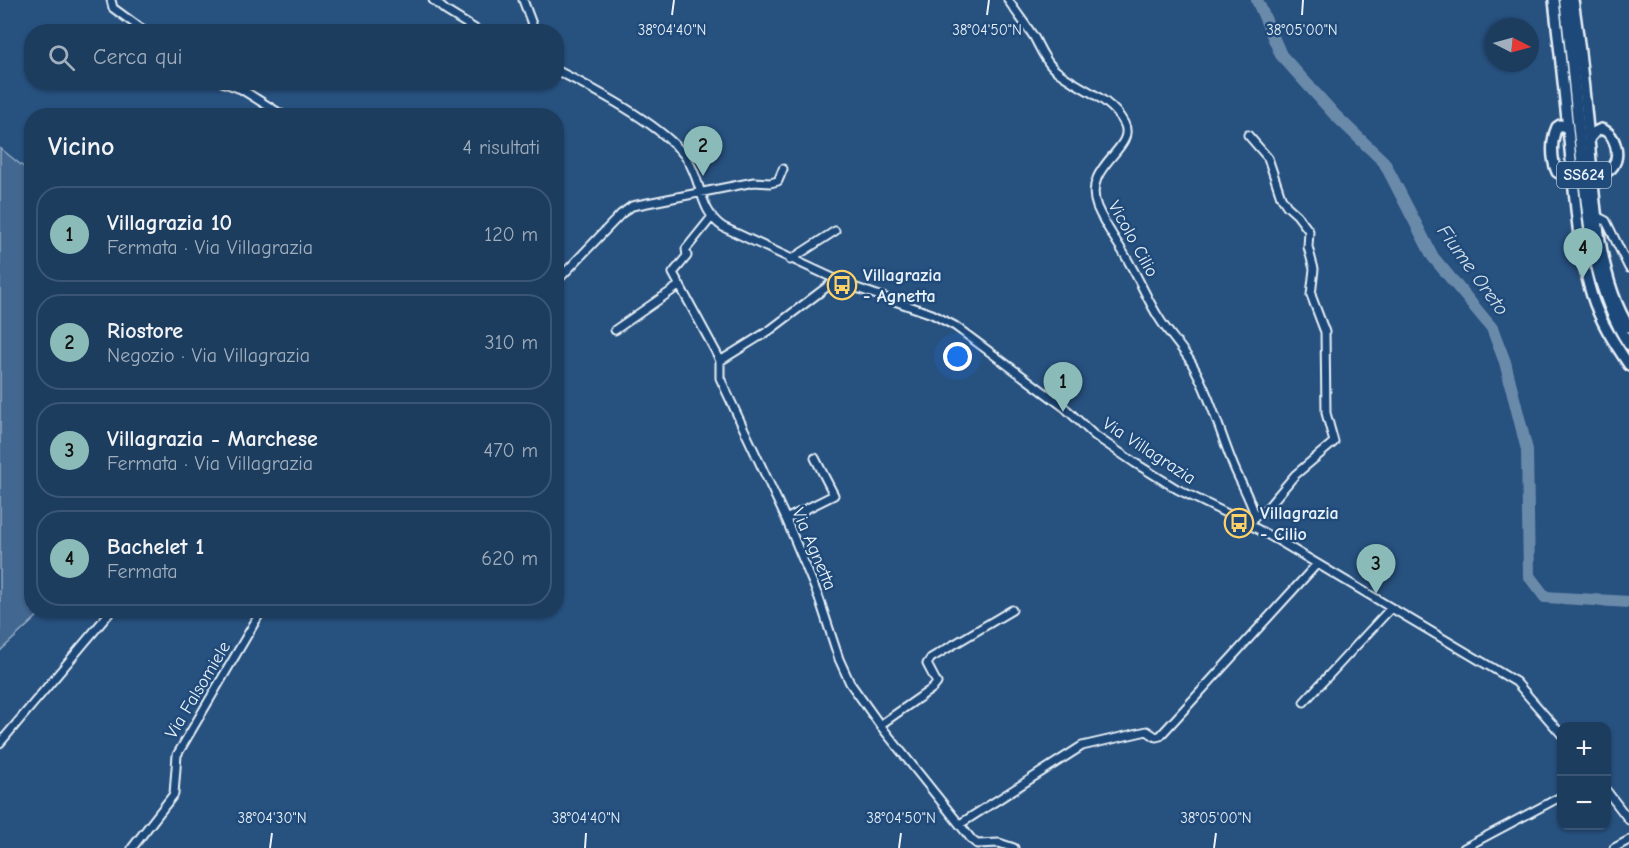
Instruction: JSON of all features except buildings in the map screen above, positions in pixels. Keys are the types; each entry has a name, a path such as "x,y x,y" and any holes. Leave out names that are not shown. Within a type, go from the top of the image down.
{"main road":[{"path":"1554,0 1577,221 1588,280 1601,317 1613,341 1629,364"},
{"name":"SS624","path":"1565,0 1588,217 1595,260 1604,295 1629,344"},
{"path":"1573,0 1596,216 1608,276 1629,327"},
{"path":"1568,128 1560,125 1557,127 1553,140 1553,156 1557,172 1569,178 1597,177 1612,168 1615,161 1614,141 1611,135 1601,129 1589,139"}],"street":[{"path":"111,0 113,8 135,24"},
{"path":"433,0 467,24"},
{"path":"523,0 532,24"},
{"name":"Vicolo Cilio","path":"1008,0 1053,68 1113,108 1126,128 1127,136 1124,142 1103,167 1095,181 1093,190 1097,205 1108,230 1130,264 1158,317 1191,362 1255,516"},
{"path":"564,74 589,86 651,125 670,140 687,159 711,218 686,249 687,256 674,270 673,273 680,285 615,330"},
{"path":"243,90 271,108"},
{"path":"1248,135 1268,158 1281,197 1309,231 1308,247 1314,269 1311,295 1325,332 1326,413 1334,442 1295,475 1262,514 1255,516 1250,525"},
{"path":"564,274 621,214 632,206 754,182 770,183 778,181 783,169"},
{"path":"1596,216 1606,221 1629,268"},
{"name":"Via Villagrazia","path":"711,218 723,227 790,260 836,280 932,314 955,326 1064,407 1094,435 1135,464 1177,489 1250,525 1516,682 1557,729"},
{"path":"790,260 835,231"},
{"path":"720,361 770,330 836,280"},
{"name":"Via Agnetta","path":"680,285 720,361 720,378 786,519 819,598 845,672 880,725 977,844 999,843 1014,848"},
{"path":"786,519 834,495 815,458"},
{"path":"960,824 1082,747 1097,741 1147,731 1156,737 1160,736 1317,564"},
{"path":"1304,702 1391,608"},
{"path":"880,725 937,683 927,664 931,658 1012,610"},
{"path":"0,742 105,618"},
{"name":"Via Falsomiele","path":"132,848 174,794 177,755 257,618"},
{"path":"1611,797 1629,820"},
{"path":"1464,848 1557,799"},
{"path":"1614,848 1629,840"}],"shaded area":[{"path":"0,148 24,167 24,618 35,618 0,651"}],"waterway":[{"name":"Fiume Oreto","path":"1257,0 1281,55 1335,115 1384,162 1433,257 1492,328 1505,362 1527,450 1529,576 1545,597 1629,602"}],"place":[{"name":"Riostore","path":"703,176"},
{"name":"Bachelet 1","path":"1583,278"},
{"name":"Villagrazia - Agnetta","path":"842,285"},
{"name":"Villagrazia 10","path":"1063,412"},
{"name":"Villagrazia - Cilio","path":"1239,523"},
{"name":"Villagrazia - Marchese","path":"1376,594"}]}
